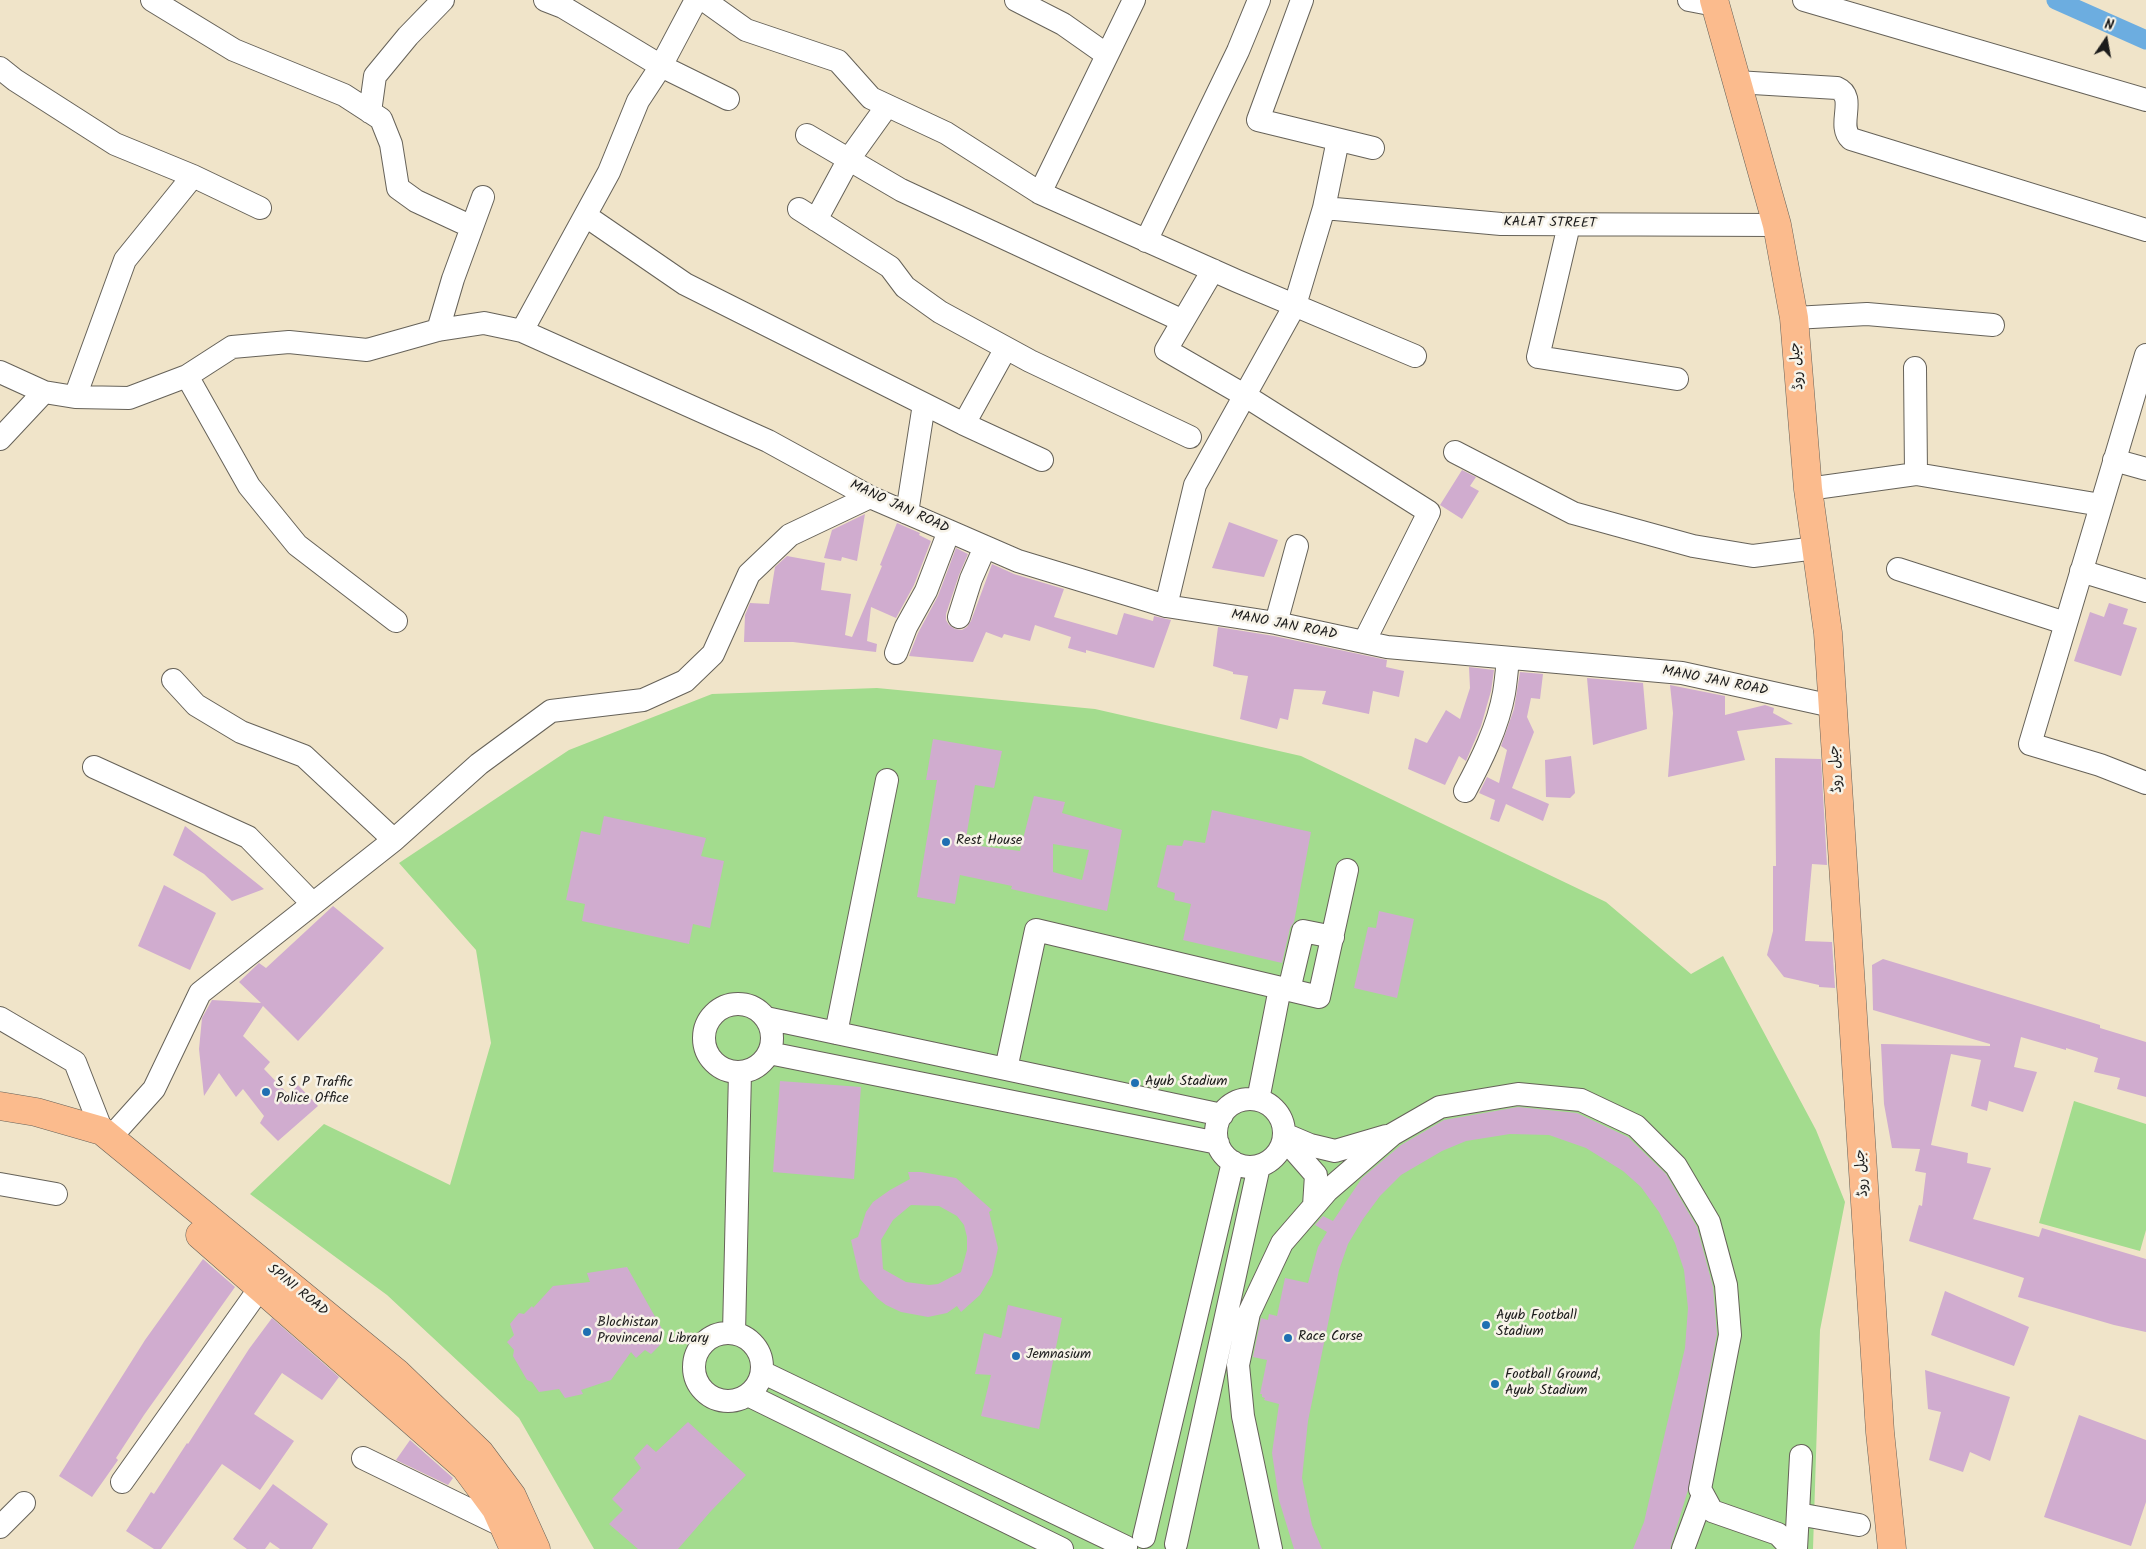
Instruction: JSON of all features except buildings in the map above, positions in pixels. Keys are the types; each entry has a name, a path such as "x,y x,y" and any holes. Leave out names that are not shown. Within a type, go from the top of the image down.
{"main road":[{"name":"جیل روڈ","path":"1715,2 1777,225 1794,318 1808,489 1828,633 1879,1422 1892,1549"},
{"name":"SPINI ROAD","path":"0,1106 36,1112 106,1134 396,1373 480,1453 512,1496 536,1549"},
{"name":"SPINI ROAD","path":"0,1124 74,1139 114,1159 465,1467 496,1509 508,1537"}],"street":[{"path":"152,0 234,50 344,95 381,119 391,144 398,188 416,201 472,227"},
{"path":"370,112 375,76 408,36 443,0"},
{"path":"545,0 563,7 661,66 728,99"},
{"path":"522,331 609,172 638,101 661,66 696,0"},
{"path":"704,0 746,30 838,62 871,98 946,133 1040,193 1295,306 1414,356"},
{"path":"1016,0 1063,24 1107,55"},
{"path":"1040,193 1134,0"},
{"path":"1146,241 1238,51 1259,0"},
{"path":"1302,0 1258,120 1374,148"},
{"path":"1688,0 1715,2"},
{"path":"1804,0 2146,100"},
{"path":"0,68 15,80 115,144 193,176 260,208"},
{"path":"1736,82 1837,88 1843,90 1846,97 1845,130 1851,139 2146,230"},
{"path":"887,106 850,160 807,215 890,267 905,287 940,312 1030,362 1190,437"},
{"path":"807,135 901,190 1182,320"},
{"path":"1166,606 1195,485 1295,306 1324,208 1338,140"},
{"path":"75,397 125,260 193,176"},
{"path":"438,330 453,279 484,197"},
{"name":"KALAT STREET","path":"1324,208 1502,224 1777,225"},
{"path":"586,216 686,284 964,424 1042,460"},
{"path":"1569,225 1538,357 1677,379"},
{"path":"1213,270 1166,350 1244,395 1429,512 1364,642"},
{"path":"1794,318 1867,314 1993,324"},
{"name":"MANO JAN ROAD","path":"0,372 44,392 75,397 129,398 187,376 232,348 289,342 367,350 438,330 484,323 522,331 768,441 870,497 1018,561 1166,606 1276,623 1387,647 1682,673 1832,706"},
{"path":"964,424 1006,348"},
{"path":"2146,355 2030,744 2100,765 2146,782"},
{"path":"1915,368 1916,474"},
{"path":"187,376 249,486 297,545 396,621"},
{"path":"0,439 44,392"},
{"path":"907,513 924,404"},
{"path":"1455,452 1573,513 1693,546 1753,556 1816,548"},
{"path":"2114,460 2146,469"},
{"path":"1808,489 1916,474 2101,505"},
{"path":"0,1018 75,1062 106,1134 154,1089 200,993 394,840 479,764 551,711 643,700 685,681 713,654 749,574 790,535 870,497"},
{"path":"896,654 906,627 926,591 949,531"},
{"path":"1276,623 1297,546"},
{"path":"958,617 971,579 986,547"},
{"path":"1898,569 2066,624"},
{"path":"2081,571 2146,591"},
{"path":"1465,791 1474,775 1496,718 1504,693 1508,658"},
{"path":"173,680 196,705 241,732 304,756 394,840"},
{"path":"94,767 248,838 312,903"},
{"path":"836,1033 887,780"},
{"path":"1006,1069 1036,930 1319,997 1347,870"},
{"path":"1258,1100 1284,989 1303,931 1333,937"},
{"path":"746,1005 757,1010 766,1018 772,1035 769,1053 757,1067 740,1072 723,1068 710,1057 705,1046 704,1035 707,1024 714,1014 724,1008 746,1005"},
{"path":"766,1018 1222,1114"},
{"path":"769,1053 1218,1143"},
{"path":"734,1333 740,1072"},
{"path":"1271,1549 1243,1416 1238,1365 1249,1313 1282,1243 1327,1191 1393,1134 1440,1107 1518,1094 1581,1100 1636,1126 1676,1166 1709,1222 1726,1285 1730,1335 1700,1489 1712,1511 1778,1534 1792,1549"},
{"path":"1258,1100 1277,1112 1282,1122 1284,1137 1275,1157 1259,1166 1241,1166 1233,1162 1227,1157 1218,1143 1217,1128 1222,1114 1238,1102 1258,1100"},
{"path":"1284,1137 1335,1151 1393,1134"},
{"path":"1284,1137 1316,1175 1314,1206"},
{"path":"1131,1544 1233,1162"},
{"path":"762,1372 1131,1544 1155,1536 1166,1538 1178,1547 1259,1166"},
{"path":"0,1184 56,1194"},
{"path":"122,1482 260,1288"},
{"path":"722,1333 734,1333 744,1336 759,1351 762,1372 755,1389 748,1395 738,1400 726,1401 706,1394 698,1385 693,1363 696,1352 702,1343 711,1336 722,1333"},
{"path":"748,1395 1062,1549"},
{"path":"1796,1549 1801,1456"},
{"path":"363,1458 508,1537"},
{"path":"1683,1549 1703,1495"},
{"path":"0,1527 24,1502"},
{"path":"1798,1514 1859,1525"}],"green space":[{"name":"Ayub Stadium","path":"877,688 1095,709 1301,756 1606,902 1691,974 1723,956 1816,1130 1845,1202 1820,1330 1813,1549 594,1549 519,1418 387,1295 250,1194 324,1124 450,1185 491,1043 476,950 399,863 569,750 712,694"},
{"path":"2074,1101 2146,1124 2146,1230 2140,1251 2039,1223"}],"waterway":[{"path":"2056,0 2146,40"}],"place":[{"name":"Rest House","path":"946,842"},
{"name":"Ayub Stadium","path":"1135,1083"},
{"name":"S S P Traffic Police Office","path":"266,1092"},
{"name":"Ayub Football Stadium","path":"1486,1325"},
{"name":"Blochistan Provincenal Library","path":"587,1332"},
{"name":"Race Corse","path":"1288,1338"},
{"name":"Jemnasium","path":"1016,1356"},
{"name":"Football Ground, Ayub Stadium","path":"1495,1384"}]}
